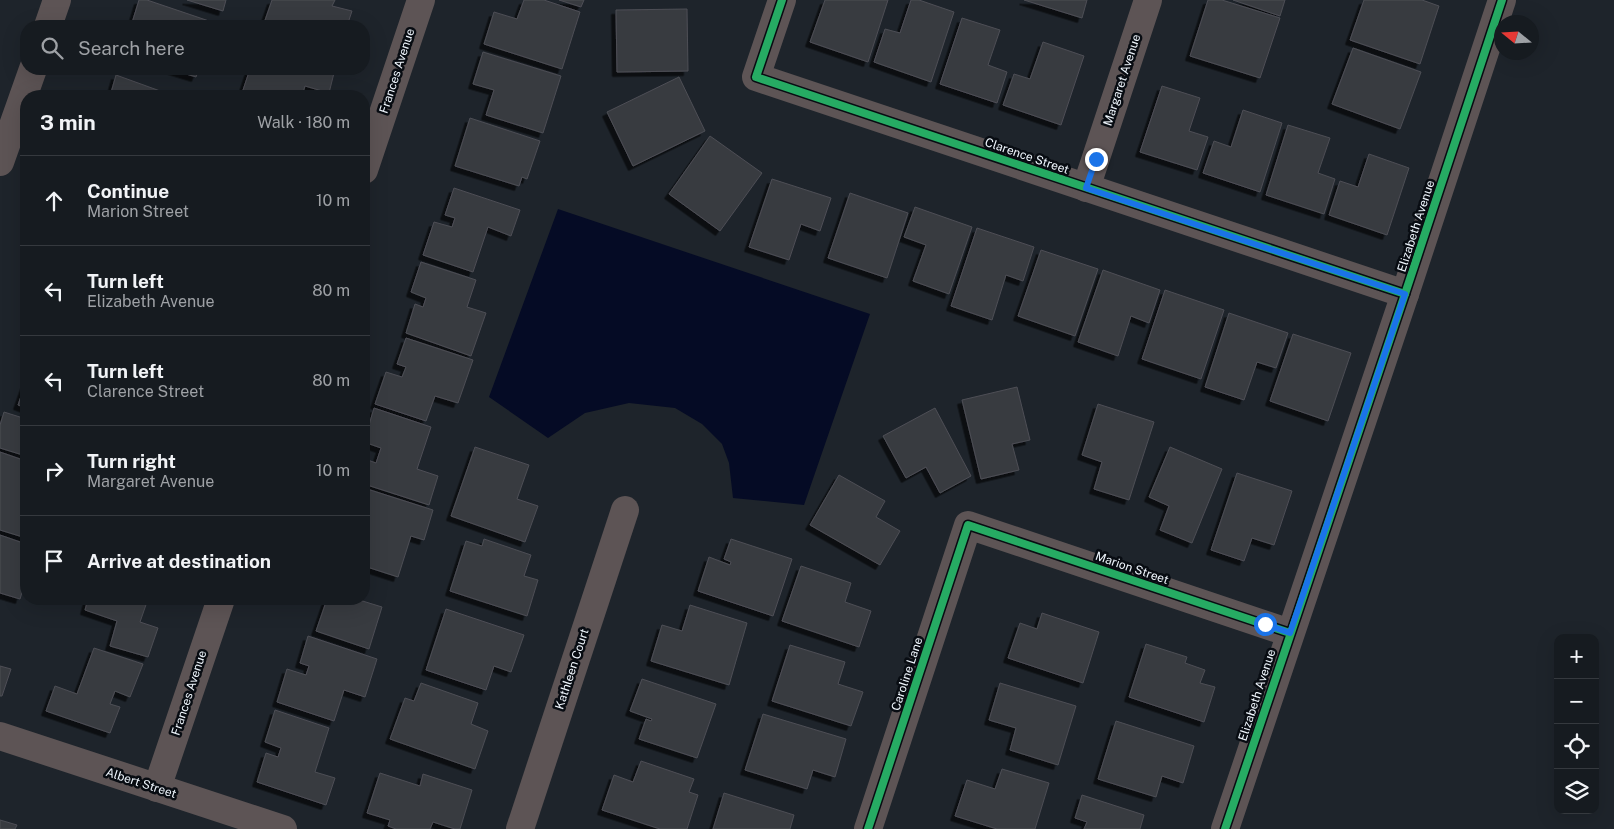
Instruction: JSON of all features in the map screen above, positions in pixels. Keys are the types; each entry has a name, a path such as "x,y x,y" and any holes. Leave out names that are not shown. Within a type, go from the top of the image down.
{"street":[{"path":"50,20 57,0"},
{"name":"Frances Avenue","path":"370,152 421,0"},
{"name":"Clarence Street","path":"782,0 756,77 1405,294"},
{"name":"Margaret Avenue","path":"1086,188 1148,0"},
{"name":"Elizabeth Avenue","path":"1225,829 1502,0"},
{"path":"26,90 31,75"},
{"path":"0,162 20,106"},
{"name":"Kathleen Court","path":"520,829 625,510"},
{"name":"Marion Street","path":"968,525 1290,633"},
{"name":"Caroline Lane","path":"868,829 968,525"},
{"name":"Frances Avenue","path":"157,788 219,605"},
{"name":"Albert Street","path":"0,736 282,829"}],"water":[{"path":"558,209 870,314 804,505 733,498 729,463 722,444 702,424 675,408 629,403 585,413 548,438 489,397"}],"building":[{"path":"139,0 147,0 206,20 133,20"},
{"path":"187,0 226,0 223,11"},
{"path":"272,0 335,0 332,6 352,11 349,20 265,20"},
{"path":"524,0 544,0 580,12 562,69 484,44 494,12 517,19"},
{"path":"559,0 584,0 581,7"},
{"path":"825,0 888,0 868,62 810,42"},
{"path":"911,0 919,0 954,12 931,82 874,62 885,29 900,33"},
{"path":"1024,0 1087,0 1082,18"},
{"path":"1208,0 1222,0 1280,18 1260,78 1190,56"},
{"path":"1233,0 1285,0 1280,16"},
{"path":"1364,0 1422,0 1439,6 1420,64 1350,40"},
{"path":"687,9 688,71 617,72 616,10"},
{"path":"962,18 1000,30 988,65 1007,72 997,103 940,84"},
{"path":"1043,42 1084,56 1061,125 1003,105 1014,74 1030,79"},
{"path":"1353,48 1421,72 1400,129 1332,104"},
{"path":"483,52 561,76 543,133 486,115 494,90 473,84"},
{"path":"116,75 157,90 112,90"},
{"path":"248,75 334,75 330,90 319,90 305,86 304,90 243,90"},
{"path":"679,77 705,131 633,166 607,112"},
{"path":"1162,86 1200,98 1189,131 1208,137 1197,170 1140,152"},
{"path":"1243,110 1282,123 1260,192 1203,173 1214,141 1231,147"},
{"path":"470,118 540,141 527,179 522,177 519,186 455,166"},
{"path":"1288,125 1330,138 1318,173 1335,179 1324,214 1266,195"},
{"path":"710,136 762,173 720,231 669,194"},
{"path":"1369,154 1409,168 1387,235 1329,215 1340,181 1358,187"},
{"path":"772,179 831,198 820,231 801,224 789,260 749,247"},
{"path":"454,188 520,210 511,236 488,227 473,272 423,255 434,222 452,227 455,218 445,215"},
{"path":"850,193 908,213 887,278 828,258"},
{"path":"915,207 972,227 949,294 913,281 926,245 904,237"},
{"path":"977,228 1034,247 1023,281 1006,275 992,320 951,306"},
{"path":"1041,250 1098,269 1075,336 1018,316"},
{"path":"421,262 476,280 467,307 486,313 471,356 406,333 415,304 423,307 426,298 411,292"},
{"path":"1103,270 1160,290 1149,323 1131,316 1118,356 1078,342"},
{"path":"1165,290 1224,310 1201,379 1142,359"},
{"path":"1229,313 1288,333 1276,368 1257,362 1244,400 1205,387"},
{"path":"1293,334 1351,353 1328,421 1270,401"},
{"path":"406,338 473,360 458,403 435,396 426,421 375,404 386,372 402,377 406,367 397,364"},
{"path":"1017,387 1030,440 1012,444 1019,470 981,479 962,400"},
{"path":"1098,404 1154,422 1129,500 1094,489 1102,462 1082,455"},
{"path":"374,408 431,427 417,469 438,476 429,505 370,486 370,461 376,463 381,448 370,444 370,422"},
{"path":"935,408 971,476 940,493 926,467 906,478 883,436"},
{"path":"4,412 20,417 20,454 0,448 0,425"},
{"path":"475,447 529,465 517,499 538,506 525,542 451,516"},
{"path":"1170,447 1222,469 1192,543 1160,530 1169,506 1149,497"},
{"path":"0,452 20,459 20,536 0,530"},
{"path":"1237,473 1292,491 1274,545 1252,538 1244,561 1211,550"},
{"path":"839,475 885,501 876,517 900,531 880,565 810,525"},
{"path":"370,490 433,510 424,540 411,536 398,577 370,568"},
{"path":"0,535 20,542 20,599 0,593"},
{"path":"484,539 531,555 524,576 538,580 527,616 450,591 466,541 482,546"},
{"path":"731,539 792,559 773,616 698,591 709,557 730,565 731,562 724,559"},
{"path":"801,566 851,583 845,602 871,611 859,647 782,621"},
{"path":"370,603 382,607 369,649 316,631 325,605 370,605"},
{"path":"86,605 146,605 140,622 158,628 148,657 110,646 117,621 85,610"},
{"path":"690,605 747,623 729,685 651,661 662,625 682,631"},
{"path":"446,609 524,635 511,672 494,666 486,690 426,670"},
{"path":"1042,613 1099,632 1083,683 1008,658 1020,623 1037,629"},
{"path":"308,636 377,659 365,697 344,690 334,721 277,702 287,669 306,675 309,666 300,663"},
{"path":"1146,644 1187,657 1185,663 1205,670 1200,683 1215,687 1204,722 1129,697"},
{"path":"790,645 845,662 838,684 863,692 851,726 772,701"},
{"path":"94,648 143,664 130,697 115,691 110,704 120,707 110,733 46,711 55,686 77,694"},
{"path":"0,666 11,669 2,696 0,696"},
{"path":"642,679 716,704 697,758 639,739 646,719 651,721 652,719 630,711"},
{"path":"421,683 478,703 471,724 488,731 475,769 390,739 405,698 414,701"},
{"path":"1000,683 1076,706 1058,765 1010,750 1016,728 989,720"},
{"path":"275,710 329,728 315,772 335,778 326,805 257,782 266,753 278,757 281,748 265,742"},
{"path":"763,714 846,739 835,777 813,770 807,789 745,770"},
{"path":"1116,721 1194,746 1183,783 1162,776 1156,797 1098,779"},
{"path":"641,761 694,779 689,792 698,795 687,829 660,829 602,810 614,775 633,782"},
{"path":"1002,769 1049,783 1035,829 997,829 955,816 967,780 995,789"},
{"path":"380,773 420,786 423,774 472,790 460,829 433,822 430,829 396,829 388,826 390,820 367,813"},
{"path":"724,793 794,815 790,829 713,829"},
{"path":"1082,795 1144,815 1140,829 1084,829 1087,822 1075,818"},
{"path":"0,820 17,825 15,829 0,829"}],"cycle path":[{"path":"782,0 756,77 1405,294"},
{"path":"1225,829 1502,0"},
{"path":"868,829 968,525 1290,633"}],"route":[{"path":"1096,159 1086,188 1405,294 1290,633 1265,624"}]}
